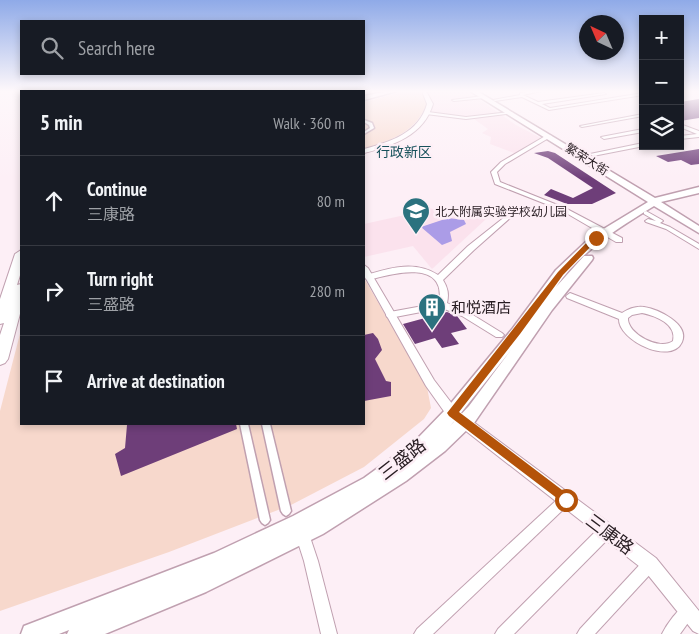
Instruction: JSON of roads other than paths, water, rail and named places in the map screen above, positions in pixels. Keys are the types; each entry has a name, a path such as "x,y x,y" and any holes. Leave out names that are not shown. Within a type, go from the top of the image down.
{"main road":[{"name":"繁荣大街","path":"524,121 656,207 699,230"},
{"name":"繁荣大街","path":"526,121 656,207 699,224"},
{"path":"656,207 699,190"},
{"path":"656,207 699,195"},
{"name":"三盛路","path":"32,634 301,529 370,484 458,418 560,274 611,236 656,207"},
{"path":"0,319 20,263"},
{"path":"0,359 20,291"},
{"path":"78,634 258,559 301,529"}],"street":[{"path":"365,121 371,124 372,128 365,132"},
{"path":"365,151 387,144 412,131 422,121"},
{"path":"582,126 615,121"},
{"path":"684,127 699,134"},
{"path":"604,137 639,131"},
{"path":"684,137 699,134"},
{"path":"549,136 503,163 494,172 497,183 520,194 563,208 611,236"},
{"path":"593,154 639,146"},
{"path":"656,207 668,228 699,247"},
{"path":"439,279 471,248 516,210"},
{"path":"366,272 403,269 424,270 439,279 444,285 446,296 443,305"},
{"name":"三康路","path":"366,272 430,383 458,418 650,564 699,625"},
{"path":"570,296 623,317"},
{"path":"390,315 443,305 465,314 499,335"},
{"path":"642,310 656,314 669,321 676,328 680,340 670,348 656,348 646,344 630,334 623,323 623,317 627,313 642,310"},
{"path":"244,425 265,520"},
{"path":"266,425 286,511"},
{"path":"422,634 566,500"},
{"path":"301,529 329,634"},
{"path":"503,634 606,531"},
{"path":"585,634 650,564"},
{"path":"670,634 688,611"}],"place":[{"name":"北大附属实验学校幼儿园","path":"416,235"},
{"name":"和悦酒店","path":"432,331"}],"district":[{"name":"行政新区","path":"404,152"}]}
